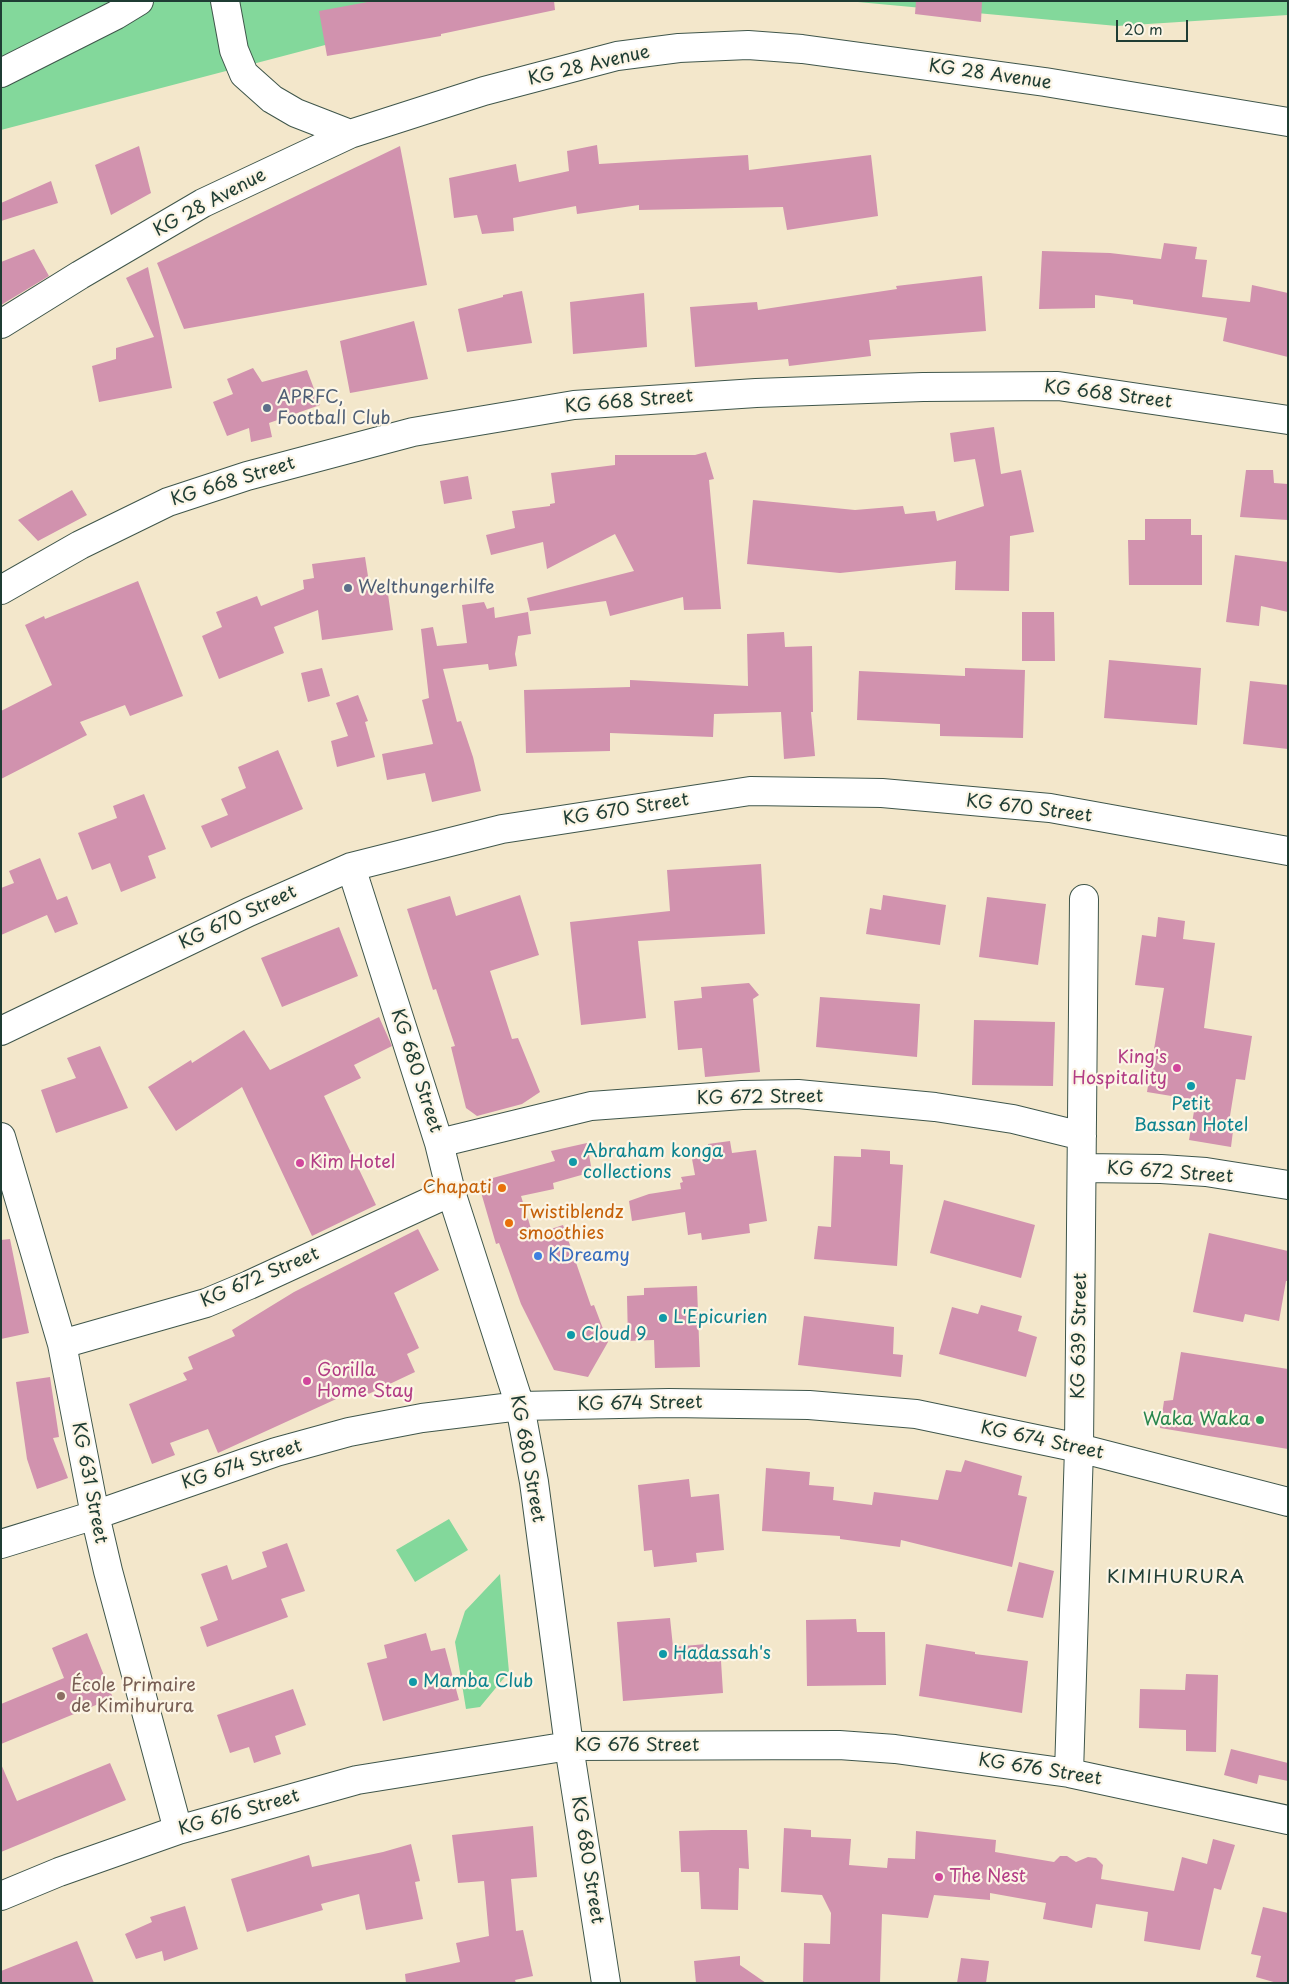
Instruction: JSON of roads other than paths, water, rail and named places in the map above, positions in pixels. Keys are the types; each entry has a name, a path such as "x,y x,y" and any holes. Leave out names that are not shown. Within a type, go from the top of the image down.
{"street":[{"path":"1,72 116,15 139,1"},
{"path":"225,1 234,50 244,74 272,100 296,113 350,134"},
{"name":"KG 28 Avenue","path":"1,324 203,203 350,134 484,91 617,56 679,48 748,45 802,49 1044,82 1288,122"},
{"name":"KG 668 Street","path":"1,590 80,545 168,502 247,476 412,432 574,405 795,391 923,386 1058,386 1288,420"},
{"name":"KG 670 Street","path":"1,1031 249,912 351,867 502,829 750,791 882,793 1050,808 1288,851"},
{"name":"KG 680 Street","path":"351,867 439,1142 451,1192 520,1406 534,1482 569,1746 606,1983"},
{"name":"KG 639 Street","path":"1069,1773 1079,1448 1084,899"},
{"name":"KG 672 Street","path":"439,1142 592,1106 742,1095 798,1094 936,1106 1013,1119 1082,1136"},
{"name":"KG 631 Street","path":"1,1136 62,1344 95,1515 110,1581 178,1830"},
{"name":"KG 672 Street","path":"1083,1168 1161,1169 1206,1172 1288,1186"},
{"name":"KG 672 Street","path":"62,1344 206,1303 451,1192"},
{"name":"KG 674 Street","path":"1,1544 95,1515 276,1452 349,1432 422,1418 520,1406 669,1402 809,1405 916,1414 1079,1448 1288,1502"},
{"name":"KG 676 Street","path":"1,1896 59,1872 178,1830 358,1780 569,1746 839,1745 895,1749 1069,1773 1288,1820"}],"place":[{"name":"APRFC, Football Club","path":"267,408"},
{"name":"Welthungerhilfe","path":"348,588"},
{"name":"King's Hospitality","path":"1177,1068"},
{"name":"Petit Bassan Hotel","path":"1191,1086"},
{"name":"Abraham konga collections","path":"573,1162"},
{"name":"Kim Hotel","path":"300,1163"},
{"name":"Chapati","path":"502,1188"},
{"name":"Twistiblendz smoothies","path":"509,1223"},
{"name":"KDreamy","path":"538,1256"},
{"name":"L'Epicurien","path":"663,1318"},
{"name":"Cloud 9","path":"571,1335"},
{"name":"Gorilla Home Stay","path":"307,1381"},
{"name":"Waka Waka","path":"1260,1420"},
{"name":"Hadassah's","path":"663,1654"},
{"name":"Mamba Club","path":"413,1682"},
{"name":"École Primaire de Kimihurura","path":"61,1696"},
{"name":"The Nest","path":"939,1877"}],"district":[{"name":"KIMIHURURA","path":"1176,1578"}]}
